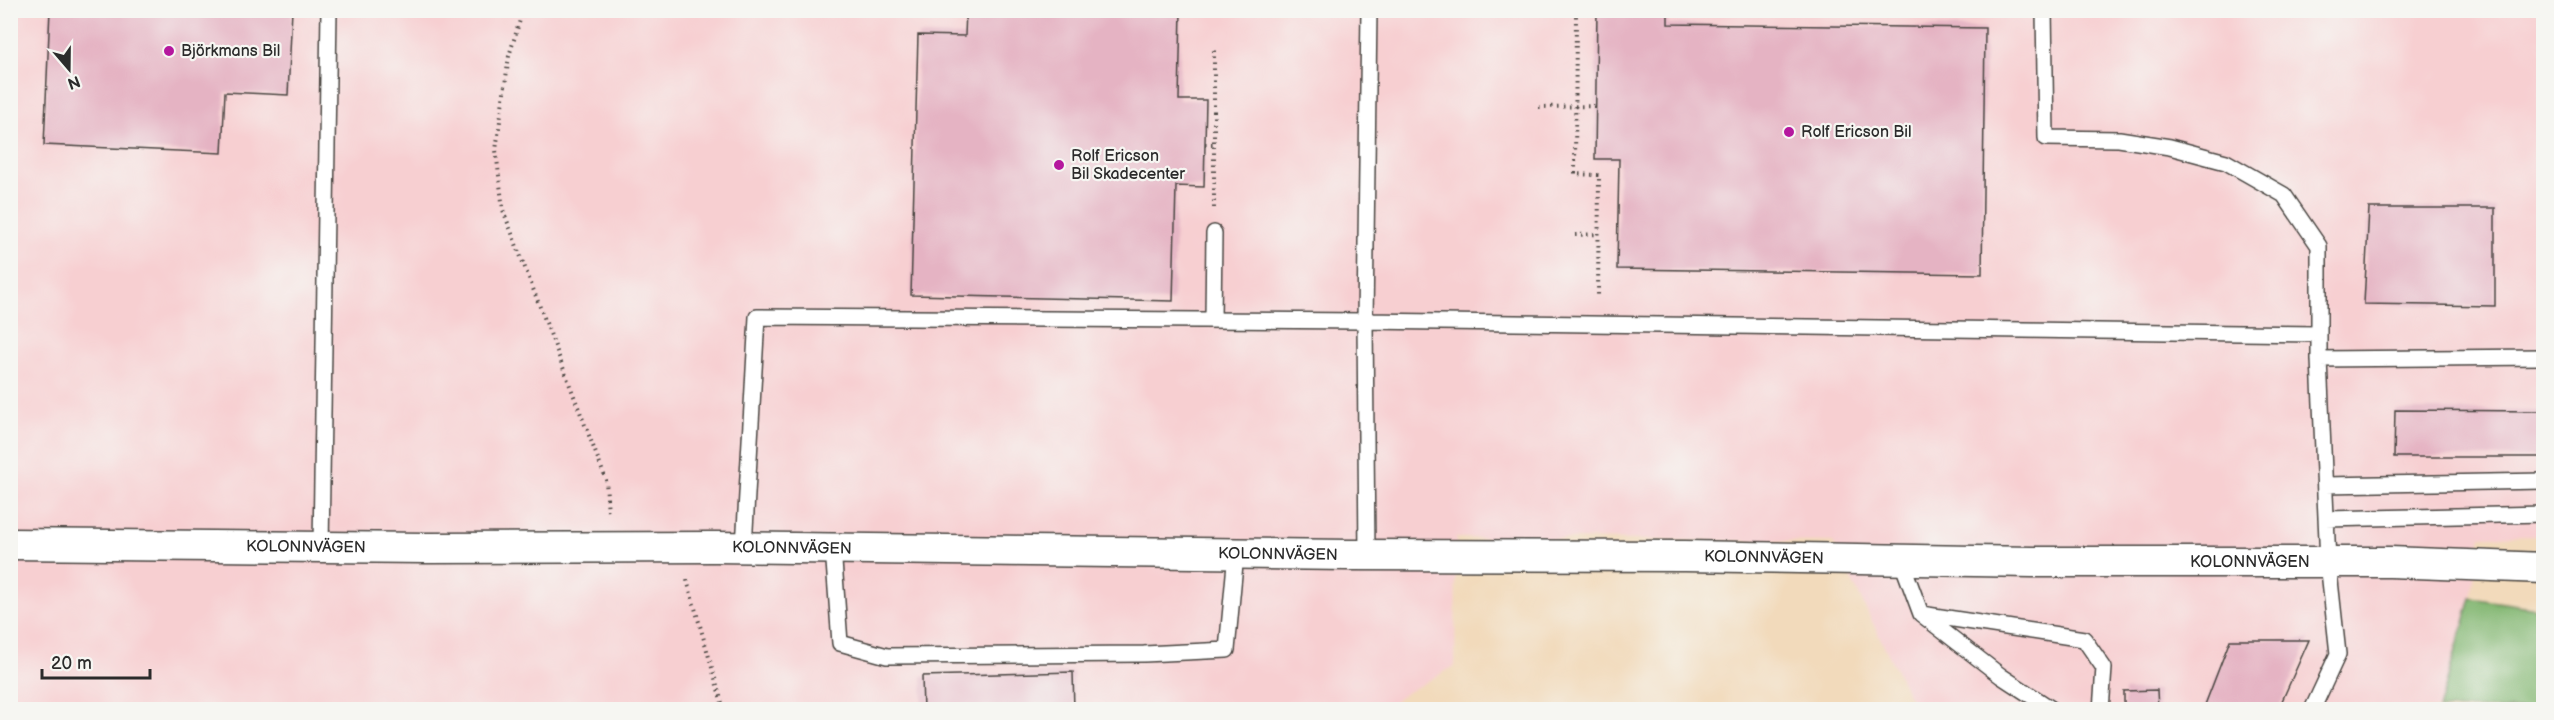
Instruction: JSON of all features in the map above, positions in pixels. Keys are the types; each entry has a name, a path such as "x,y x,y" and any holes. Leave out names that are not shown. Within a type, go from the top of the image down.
{"street":[{"name":"KOLONNVÄGEN","path":"10,544 744,547 1236,554 2390,562 2544,568"}],"lane":[{"path":"321,547 329,10"},
{"path":"1367,555 1365,321 1369,10"},
{"path":"2044,10 2046,138 2119,139 2170,147 2226,162 2284,195 2319,246 2318,334 2326,519 2337,654 2312,710"},
{"path":"1213,320 1214,233"},
{"path":"744,547 757,317 1365,321 2318,334"},
{"path":"2319,359 2544,357"},
{"path":"2325,484 2544,481"},
{"path":"2326,519 2544,514"},
{"path":"833,548 840,643 886,656 1143,654 1227,650 1236,554"},
{"path":"1900,560 1921,614 2001,676 2053,710"},
{"path":"1921,614 2084,639 2104,668 2101,710"}],"path":[{"path":"523,10 509,56 496,150 503,210 606,480 609,547"},
{"path":"1576,10 1575,174 1599,175 1597,324"},
{"path":"2541,10 2544,50"},
{"path":"1214,46 1214,233"},
{"path":"1539,107 1596,106"},
{"path":"1205,144 1215,144"},
{"path":"1575,235 1598,234"},
{"path":"677,547 724,710"}],"shaded area":[{"path":"10,11 2543,11 2543,535 2481,536 2471,598 2439,709 1915,709 1833,542 1456,538 1455,666 1399,697 1389,709 11,709"}],"green space":[{"path":"2471,598 2543,609 2543,709 2439,709"}],"building":[{"name":"Björkmans Bil","path":"50,10 292,10 288,95 225,92 222,153 44,145"},
{"name":"Rolf Ericson Bil Skadecenter","path":"966,10 1181,10 1179,100 1206,100 1204,187 1176,186 1173,301 911,295 918,35 965,36"},
{"name":"Rolf Ericson Bil","path":"1597,10 1668,10 1668,24 1985,28 1982,274 1617,269 1619,159 1595,159"},
{"path":"2369,208 2495,208 2495,306 2364,304"},
{"path":"2395,410 2544,411 2544,457 2394,457"},
{"path":"2230,640 2309,640 2278,710 2203,710"},
{"path":"1073,672 1074,710 923,710 922,676"},
{"path":"2157,690 2158,710 2124,710 2124,691"}],"place":[{"name":"Björkmans Bil","path":"169,51"},
{"name":"Rolf Ericson Bil","path":"1789,132"},
{"name":"Rolf Ericson Bil Skadecenter","path":"1059,165"}]}
